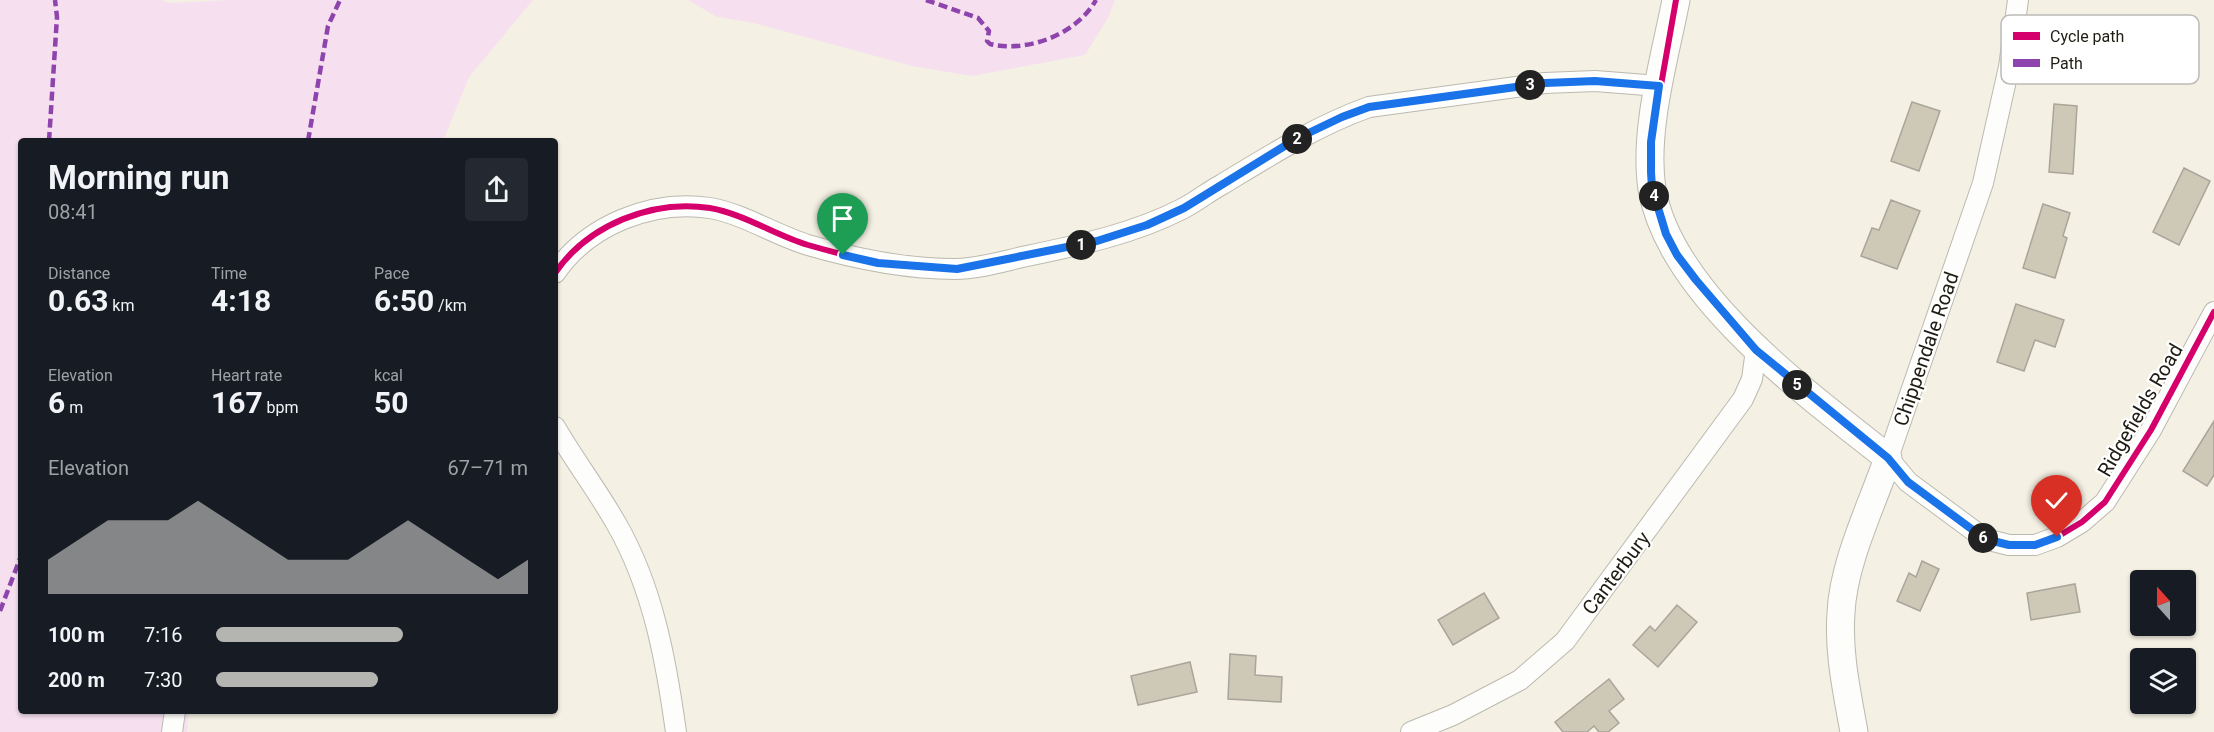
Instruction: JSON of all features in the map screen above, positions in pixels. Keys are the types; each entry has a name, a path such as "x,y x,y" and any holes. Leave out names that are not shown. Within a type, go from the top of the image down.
{"street":[{"name":"Ridgefields Road","path":"1676,0 1659,86 1651,142 1651,172 1654,196 1666,234 1677,255 1756,350 1888,458 1908,482 1985,539 2009,545 2035,545 2057,537 2082,522 2105,501 2151,430 2214,312"},
{"name":"Chippendale Road","path":"2016,15 2018,0"},
{"path":"558,268 564,259 583,242 626,217 683,207 719,211 804,243 878,263 957,269 1097,241 1147,225 1184,208 1296,139 1369,107 1545,83 1595,81 1659,86"},
{"name":"Chippendale Road","path":"1854,732 1842,668 1841,611 1845,583 1983,183 2005,84"},
{"name":"Canterbury","path":"1411,732 1453,715 1520,680 1565,641 1743,399 1752,379 1756,350"},
{"path":"558,432 618,526 642,580 661,644 675,732"},
{"path":"172,732 175,714"}],"shaded area":[{"path":"0,0 161,0 169,3 228,0 533,0 469,77 444,138 18,138 18,714 188,714 187,732 0,732"},
{"path":"688,0 1115,0 1108,18 1085,55 972,76 912,66 754,23 717,17"}],"building":[{"path":"1912,102 1940,111 1919,171 1891,161"},
{"path":"2054,104 2077,106 2073,174 2049,172"},
{"path":"2184,168 2210,181 2179,245 2153,232"},
{"path":"1891,200 1920,211 1897,269 1861,256 1872,228 1879,230"},
{"path":"2043,204 2070,213 2063,236 2067,238 2055,278 2023,268"},
{"path":"2016,304 2064,320 2055,347 2035,340 2024,371 1997,362"},
{"path":"2214,421 2214,475 2207,486 2183,471"},
{"path":"1922,561 1939,569 1920,611 1897,601 1909,573 1916,577"},
{"path":"2075,584 2080,612 2031,620 2027,593"},
{"path":"1484,593 1499,618 1453,645 1438,620"},
{"path":"1677,605 1697,622 1658,667 1633,645 1650,626 1655,631"},
{"path":"1230,654 1256,656 1255,675 1282,677 1281,702 1228,699"},
{"path":"1190,662 1197,692 1138,705 1131,676"},
{"path":"1609,679 1624,699 1609,711 1619,723 1608,732 1599,732 1594,726 1587,732 1563,732 1555,722"}],"marked path":[{"path":"49,138 57,17 55,0"},
{"path":"309,138 328,26 340,0"},
{"path":"926,0 978,18 989,31 987,41 990,44 1005,46 1035,43 1064,31 1088,12 1096,0"},
{"path":"0,611 18,564"}],"cycle path":[{"path":"1676,0 1651,142 1652,188 1666,234 1677,255 1756,350 1888,458 1908,482 1985,539 2009,545 2035,545 2057,537 2082,522 2105,502 2151,430 2214,312"},
{"path":"558,269 585,241 623,219 644,212 688,206 723,211 808,245 844,255 899,265 964,269 1067,248 1106,238 1163,218 1293,142 1369,107 1545,83 1595,81 1659,86"}],"route":[{"path":"843,255 878,263 957,269 1009,260 1097,241 1147,225 1184,208 1296,139 1369,107 1545,83 1595,81 1659,86 1651,142 1651,172 1652,188 1666,234 1677,255 1696,280 1756,350 1888,458 1908,482 1929,495 1961,523 1985,539 2009,545 2035,545 2057,537"}]}
